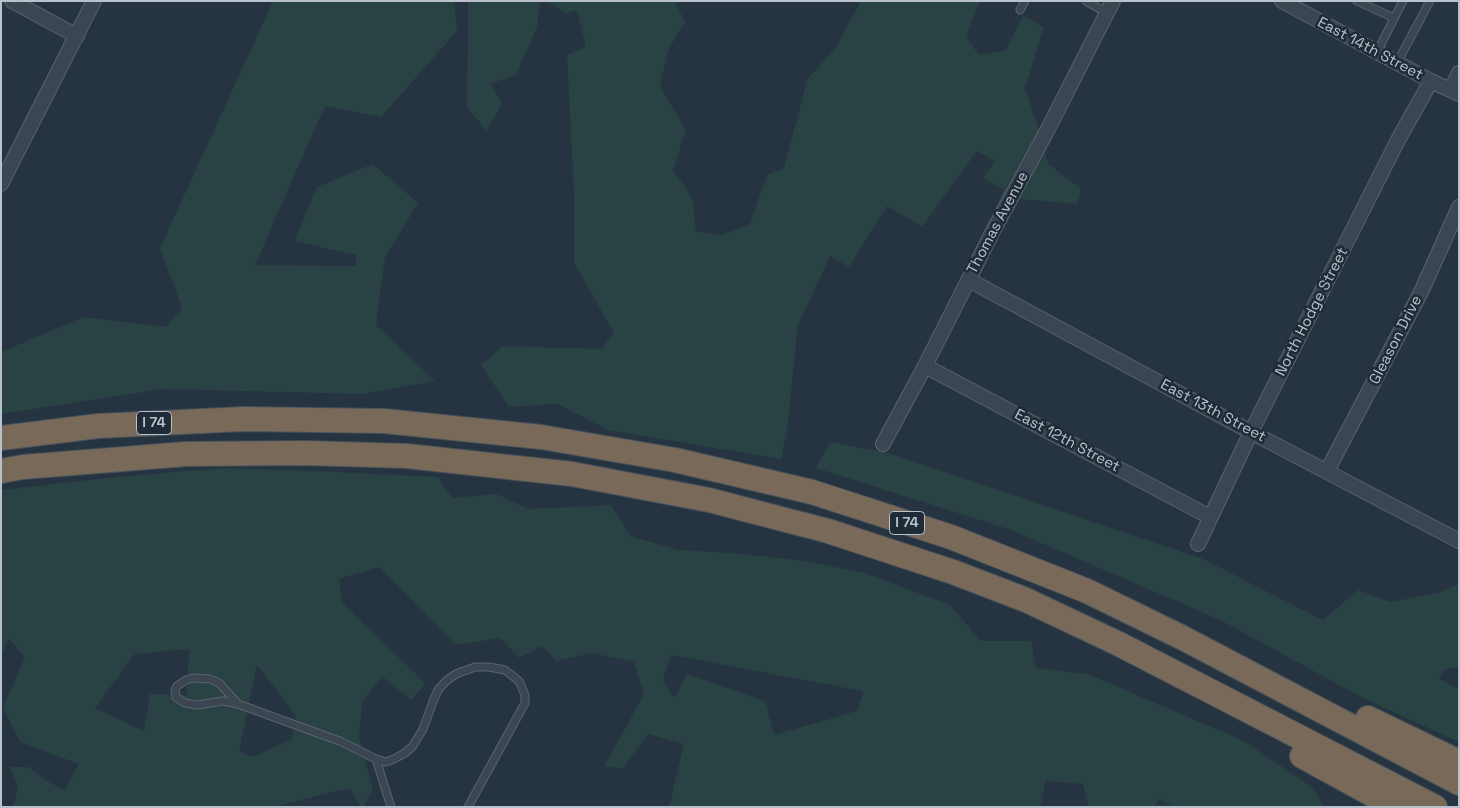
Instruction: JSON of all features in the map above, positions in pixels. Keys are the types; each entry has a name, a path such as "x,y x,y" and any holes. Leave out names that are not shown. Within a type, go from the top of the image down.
{"highway":[{"name":"I 74","path":"1,438 98,426 244,419 384,421 541,437 675,460 812,492 951,537 1087,591 1183,638 1459,783"},
{"name":"I 74","path":"1,471 186,454 305,453 407,456 572,474 709,500 828,531 953,572 1026,600 1119,644 1435,807"},
{"path":"1087,591 1166,617 1459,762"},
{"path":"1119,644 1218,710 1395,807"}],"street":[{"path":"12,1 77,36"},
{"path":"1,184 94,1"},
{"name":"East 14th Street","path":"1283,2 1397,64 1455,92"},
{"name":"Thomas Avenue","path":"883,444 1110,7"},
{"path":"1455,92 1459,73"},
{"name":"North Hodge Street","path":"1198,544 1251,432 1398,140 1431,81"},
{"name":"Gleason Drive","path":"1327,471 1422,290 1459,207"},
{"name":"East 13th Street","path":"969,280 1251,432 1459,540"},
{"name":"East 12th Street","path":"925,366 1210,517"}],"lane":[{"path":"1020,10 1025,1"},
{"path":"1086,1 1110,7"},
{"path":"1357,1 1394,18"},
{"path":"1377,53 1403,1"},
{"path":"1397,64 1430,1"},
{"path":"238,704 219,683 210,679 193,678 186,680 177,686 175,690 176,697 185,703 191,705 223,701 238,704 342,742 386,762 405,753 412,747 423,730 436,694 446,681 456,674 475,667 504,670 519,681 525,695 525,703 468,807"},
{"path":"376,759 391,807"}],"green space":[{"path":"273,1 454,1 457,31 381,117 325,106 255,265 356,266 356,255 294,241 317,187 373,164 418,203 385,258 376,325 435,381 362,394 163,389 1,414 1,352 84,317 166,327 182,308 160,248"},
{"path":"468,1 540,1 537,27 516,75 490,84 502,103 487,131 467,107"},
{"path":"546,1 675,2 685,22 668,50 660,86 686,130 673,170 692,197 696,231 721,235 750,224 767,175 784,168 807,80 835,48 861,1 980,1 966,37 979,55 1006,50 1023,16 1044,27 1025,88 1048,164 1081,189 1077,204 1020,199 1012,214 994,211 1004,190 983,178 995,161 977,151 922,227 887,206 849,267 830,256 798,325 787,432 781,459 608,430 557,404 509,407 481,365 503,346 601,349 614,333 574,263 574,195 567,55 586,47 577,10 566,13"},
{"path":"830,442 888,453 1203,559 1323,620 1358,590 1390,602 1438,593 1459,584 1459,667 1444,670 1439,679 1459,689 1459,742 1365,699 1220,620 1011,530 816,468"},
{"path":"223,468 438,477 452,498 496,494 529,509 611,505 630,536 679,550 808,561 867,574 950,605 981,641 1031,641 1036,668 1088,674 1244,741 1312,787 1324,807 1174,807 1159,799 1154,807 1089,807 1083,784 1046,781 1040,807 669,807 684,744 648,734 623,768 604,767 644,694 634,662 592,653 556,661 542,646 519,658 500,638 456,645 379,567 339,579 342,602 426,684 411,700 382,676 362,703 359,736 373,790 363,807 361,807 350,788 273,807 13,807 18,786 10,767 28,767 50,783 65,790 79,764 20,742 3,707 25,657 9,639 1,656 1,490 106,478","holes":["189,649 187,695 150,694 144,731 95,708 135,654","671,655 863,692 857,711 774,735 765,701 687,674 674,698 663,680","257,665 296,716 292,739 253,757 239,751"]}]}
